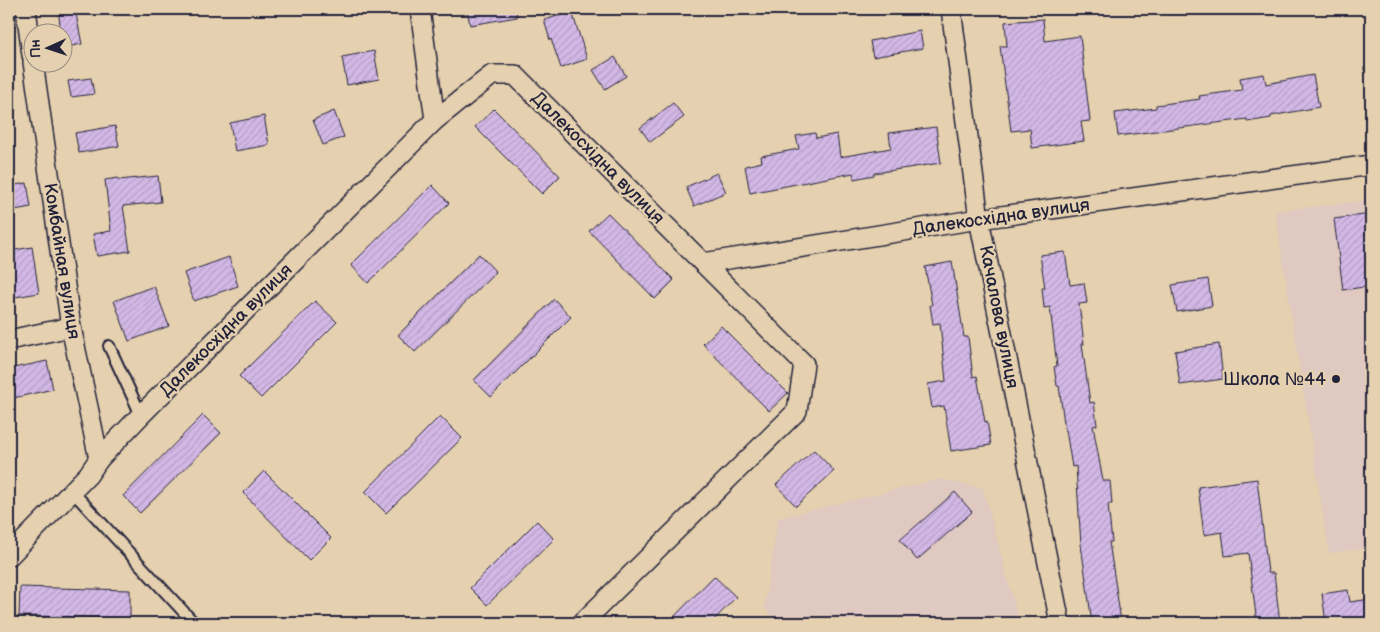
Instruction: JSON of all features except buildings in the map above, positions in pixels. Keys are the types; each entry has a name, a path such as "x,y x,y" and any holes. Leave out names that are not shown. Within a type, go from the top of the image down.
{"street":[{"path":"26,9 28,22"},
{"path":"420,9 435,120"},
{"name":"Качалова вулиця","path":"951,9 979,220 1060,623"},
{"name":"Комбайная вулиця","path":"35,72 71,326 99,459"},
{"name":"Далекосхідна вулиця","path":"9,556 88,475 99,459 141,415 435,120 492,75 515,75 703,263 979,220 1371,165"},
{"path":"582,623 797,411 804,364 703,263"},
{"path":"9,340 71,326"}],"lane":[{"path":"109,346 141,415"},
{"path":"72,491 194,623"}],"shaded area":[{"name":"Школа №44","path":"1371,200 1371,548 1329,553 1275,211"},
{"path":"940,479 983,488 1018,623 778,623 764,608 778,518"}],"place":[{"name":"Школа №44","path":"1336,379"}]}
